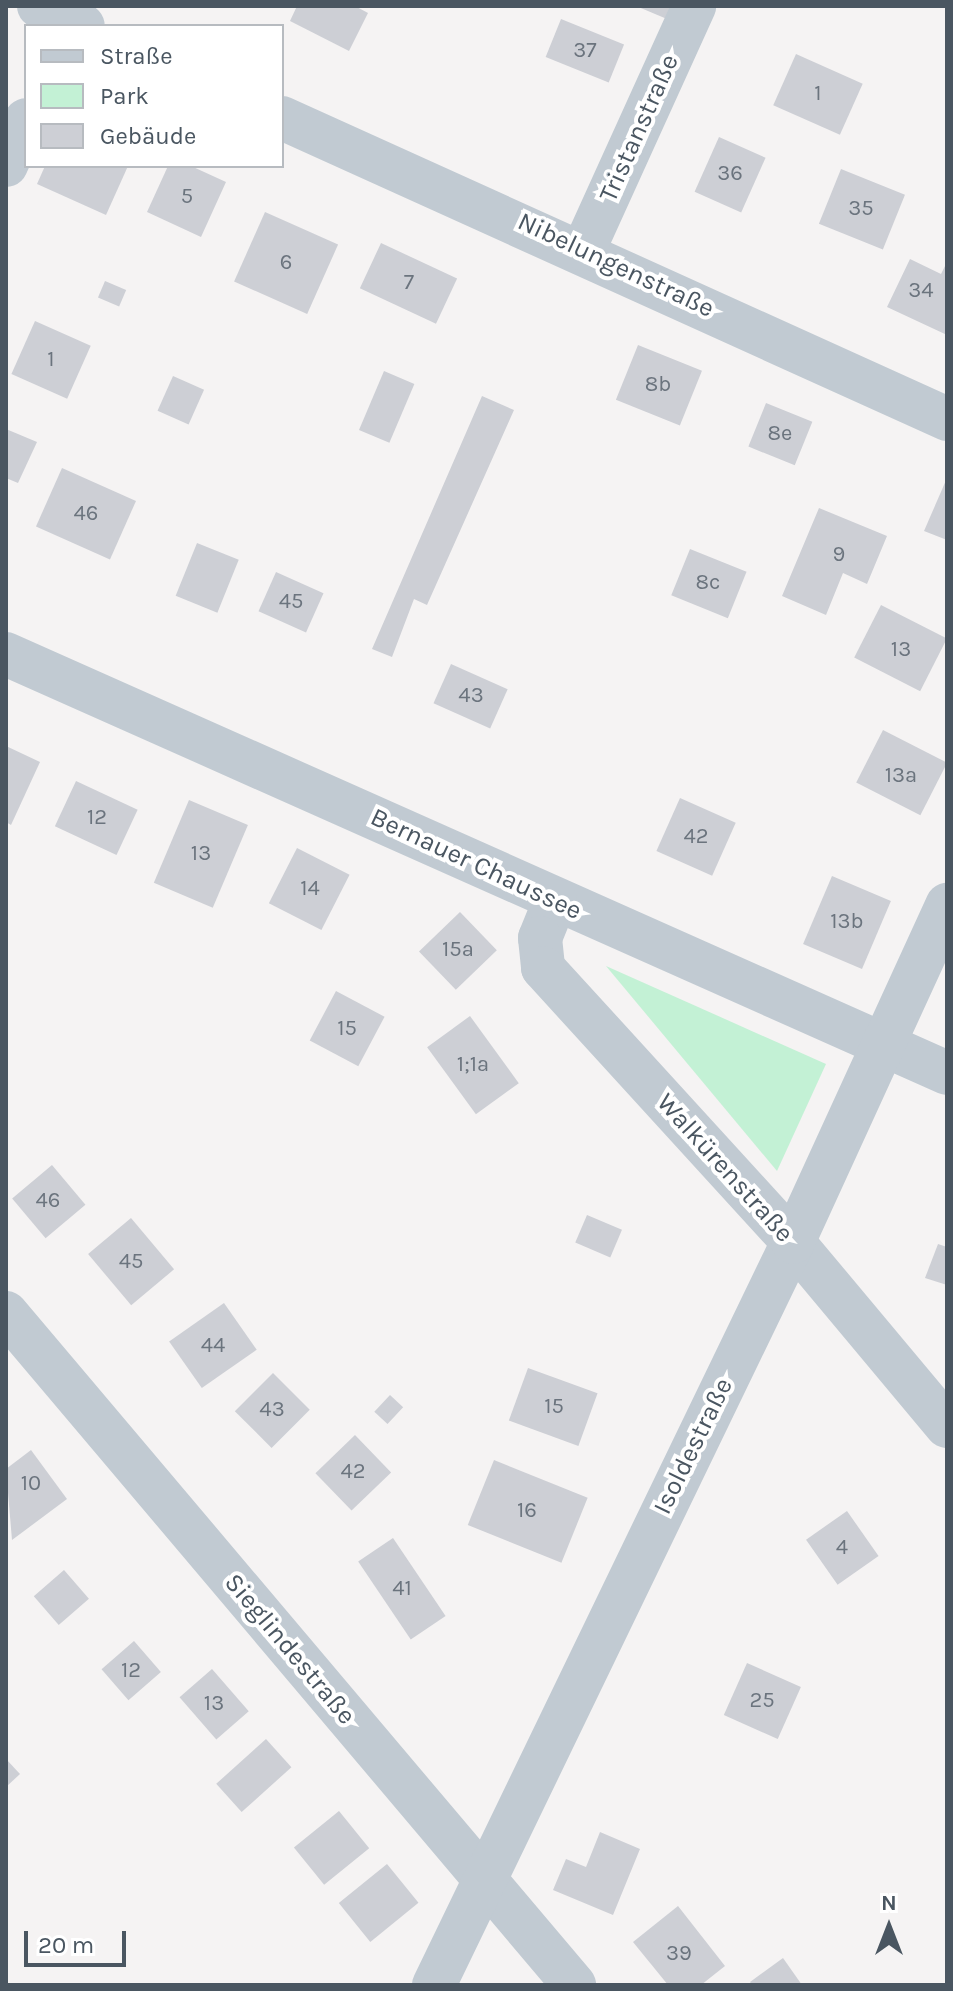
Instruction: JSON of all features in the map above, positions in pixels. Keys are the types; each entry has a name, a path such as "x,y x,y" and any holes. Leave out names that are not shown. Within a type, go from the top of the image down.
{"street":[{"name":"Tristanstraße","path":"584,249 694,6"},
{"name":"Nibelungenstraße","path":"284,119 584,249 947,419"},
{"path":"6,165 24,124"},
{"name":"Bernauer Chaussee","path":"6,654 947,1073"},
{"name":"Walkürenstraße","path":"555,901 540,938 543,968 793,1242 947,1426"},
{"name":"Isoldestraße","path":"434,1985 482,1875 793,1242 947,905"},
{"name":"Sieglindestraße","path":"6,1313 574,1985"}],"green space":[{"path":"606,966 826,1064 777,1171"}],"building":[{"path":"297,6 355,6 368,13 349,51 290,21"},
{"path":"636,6 672,6 667,19"},
{"path":"561,19 624,44 609,82 546,57"},
{"path":"796,54 863,84 840,135 773,105"},
{"path":"719,137 766,158 741,213 695,192"},
{"path":"44,168 127,168 106,215 37,184"},
{"path":"167,168 195,168 226,182 201,237 147,212"},
{"path":"841,169 905,195 883,250 819,224"},
{"path":"265,212 338,245 307,314 234,281"},
{"path":"381,243 457,278 436,324 360,288"},
{"path":"910,259 941,274 947,262 947,335 887,307"},
{"path":"105,281 126,290 119,307 98,298"},
{"path":"35,321 91,346 67,399 11,374"},
{"path":"638,345 702,371 680,426 616,400"},
{"path":"384,371 414,384 389,443 359,430"},
{"path":"173,376 204,390 189,425 158,411"},
{"path":"482,396 514,410 427,605 414,599 392,657 372,649"},
{"path":"766,403 812,422 795,465 748,447"},
{"path":"6,429 37,442 18,483 6,478"},
{"path":"62,468 136,501 110,559 36,526"},
{"path":"947,478 947,540 924,531"},
{"path":"819,508 887,536 867,584 843,573 826,615 782,596"},
{"path":"197,543 239,560 217,613 176,596"},
{"path":"690,549 747,572 728,618 671,595"},
{"path":"276,572 324,593 306,632 259,611"},
{"path":"881,605 947,639 920,691 854,658"},
{"path":"451,664 508,689 490,729 434,703"},
{"path":"883,730 947,763 920,815 856,783"},
{"path":"6,746 40,762 11,825 6,822"},
{"path":"76,781 138,810 116,855 55,826"},
{"path":"680,798 736,823 712,876 656,851"},
{"path":"189,800 248,825 213,908 154,883"},
{"path":"297,848 350,875 321,930 269,903"},
{"path":"832,876 891,901 862,969 803,944"},
{"path":"460,912 497,950 456,990 419,952"},
{"path":"336,991 385,1017 358,1066 310,1040"},
{"path":"470,1016 519,1083 476,1114 427,1047"},
{"path":"52,1165 85,1205 46,1238 12,1198"},
{"path":"587,1215 622,1230 610,1257 575,1243"},
{"path":"131,1218 174,1269 131,1305 88,1254"},
{"path":"938,1244 947,1247 947,1285 925,1278"},
{"path":"224,1303 257,1350 202,1388 169,1341"},
{"path":"528,1368 598,1393 578,1446 509,1421"},
{"path":"273,1373 310,1410 272,1448 235,1411"},
{"path":"390,1395 403,1407 387,1424 374,1412"},
{"path":"355,1435 391,1472 352,1511 315,1473"},
{"path":"31,1450 67,1499 12,1540 6,1469"},
{"path":"494,1460 588,1498 561,1563 468,1525"},
{"path":"847,1511 879,1556 838,1585 806,1540"},
{"path":"393,1538 446,1616 411,1639 358,1561"},
{"path":"64,1570 89,1599 59,1625 34,1596"},
{"path":"134,1641 161,1672 128,1700 102,1669"},
{"path":"747,1663 801,1687 778,1739 724,1715"},
{"path":"212,1669 249,1711 216,1739 180,1697"},
{"path":"266,1739 291,1767 242,1812 216,1784"},
{"path":"6,1759 20,1774 6,1787"},
{"path":"339,1811 369,1848 324,1885 294,1848"},
{"path":"600,1832 640,1849 613,1915 553,1890 566,1859 586,1867"},
{"path":"387,1864 418,1903 370,1942 339,1903"},
{"path":"678,1906 725,1966 701,1985 668,1985 633,1942"},
{"path":"783,1958 802,1985 752,1985 750,1982"}]}
